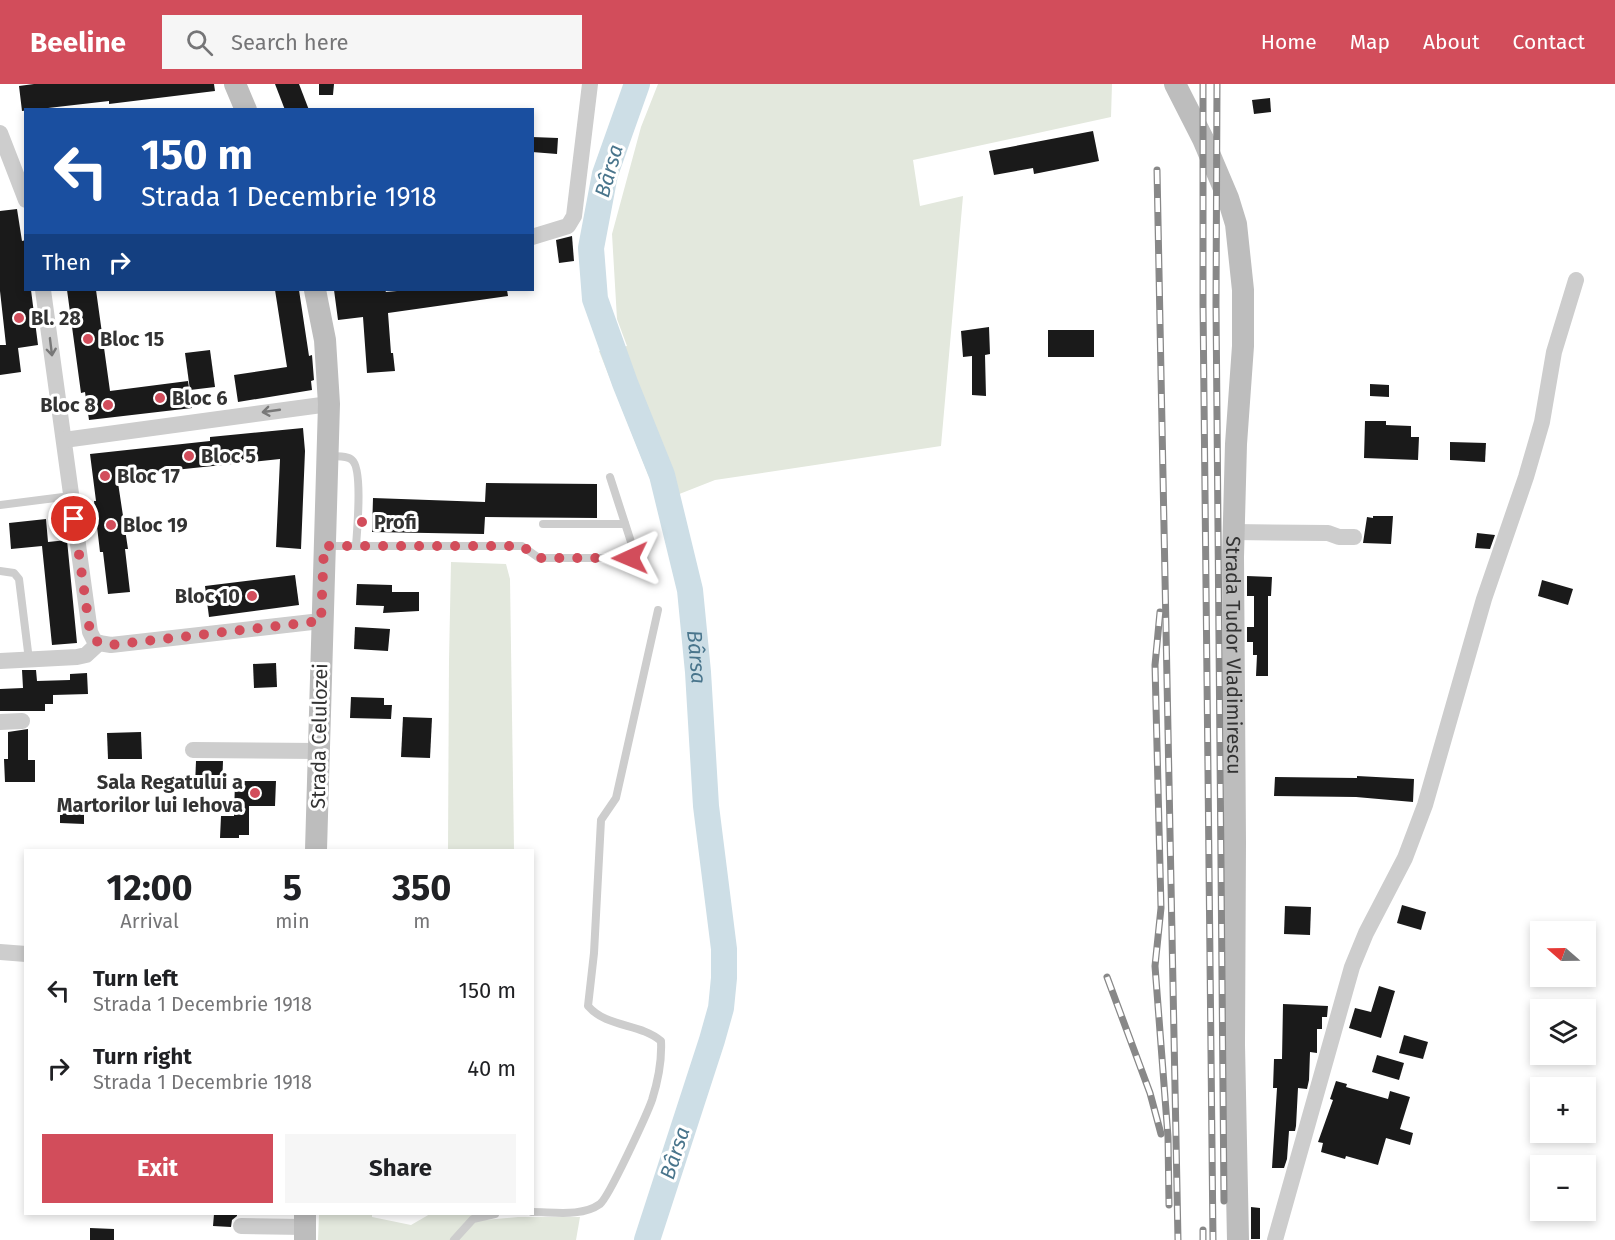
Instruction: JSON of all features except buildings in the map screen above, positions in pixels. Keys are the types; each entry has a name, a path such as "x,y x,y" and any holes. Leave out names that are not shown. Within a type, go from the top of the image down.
{"main road":[{"path":"235,84 245,108"},
{"name":"Strada Tudor Vladimirescu","path":"1175,84 1208,149 1228,198 1236,224 1243,290 1243,346 1233,532 1234,1045 1238,1240"},
{"name":"Strada Celulozei","path":"315,291 325,340 328,404 316,849"}],"street":[{"path":"534,236 568,226 574,216 590,84"},
{"path":"0,133 24,195"},
{"path":"1275,1240 1344,992 1366,933 1398,874 1425,806 1484,599 1526,477 1542,422 1554,352 1576,280"},
{"path":"43,291 90,632 94,640 111,645 321,621"},
{"path":"64,440 328,404"},
{"path":"1233,532 1328,532 1339,537 1354,537"},
{"path":"0,662 77,657 86,655 99,643"},
{"path":"0,722 22,722"},
{"path":"193,750 318,751"},
{"path":"0,952 24,954"},
{"path":"241,1226 305,1227"}],"lane":[{"path":"327,456 350,458 355,462 357,469 356,546"},
{"path":"324,546 522,546 539,558 626,559 633,554 633,548 610,477"},
{"path":"0,504 71,496"},
{"path":"543,524 625,524"},
{"path":"0,571 14,573 20,579 29,660"},
{"path":"534,1212 586,1212 602,1203 651,1102 662,1058 661,1041 651,1032 604,1019 588,1006 594,954 601,820 616,798 658,610"},
{"path":"454,1240 473,1219 491,1215"}],"shaded area":[{"path":"658,84 1112,84 1111,117 913,160 920,206 963,196 941,446 715,480 659,502 599,351 627,346 617,319 612,234 641,127"},
{"path":"451,562 506,564 510,579 514,849 448,849"},
{"path":"319,1215 372,1215 372,1217 411,1225 428,1215 472,1215 484,1220 518,1217 580,1217 576,1240 318,1240"}],"waterway":[{"name":"Bârsa","path":"637,84 605,174 591,248 595,299 625,383 662,475 690,590 698,672 706,806 724,949 721,1008 647,1240"}],"railway":[{"path":"1203,84 1203,305 1213,1240"},
{"path":"1217,84 1216,305 1224,1201"},
{"path":"1157,170 1178,1240"},
{"path":"1160,612 1155,665 1161,908 1155,966 1168,1137 1169,1205"},
{"path":"1107,977 1150,1093 1161,1134"},
{"path":"1203,1230 1203,1240"}],"place":[{"name":"Bl. 28","path":"19,318"},
{"name":"Bloc 15","path":"88,339"},
{"name":"Bloc 6","path":"160,398"},
{"name":"Bloc 8","path":"108,405"},
{"name":"Bloc 5","path":"189,456"},
{"name":"Bloc 17","path":"105,476"},
{"name":"Profi","path":"362,522"},
{"name":"Bloc 19","path":"111,525"},
{"name":"Bloc 10","path":"252,596"},
{"name":"Sala Regatului a Martorilor lui Iehova","path":"255,793"}],"route":[{"path":"74,519 90,632 94,640 111,645 321,621 324,546 522,546 527,547 539,558 630,558"}]}
